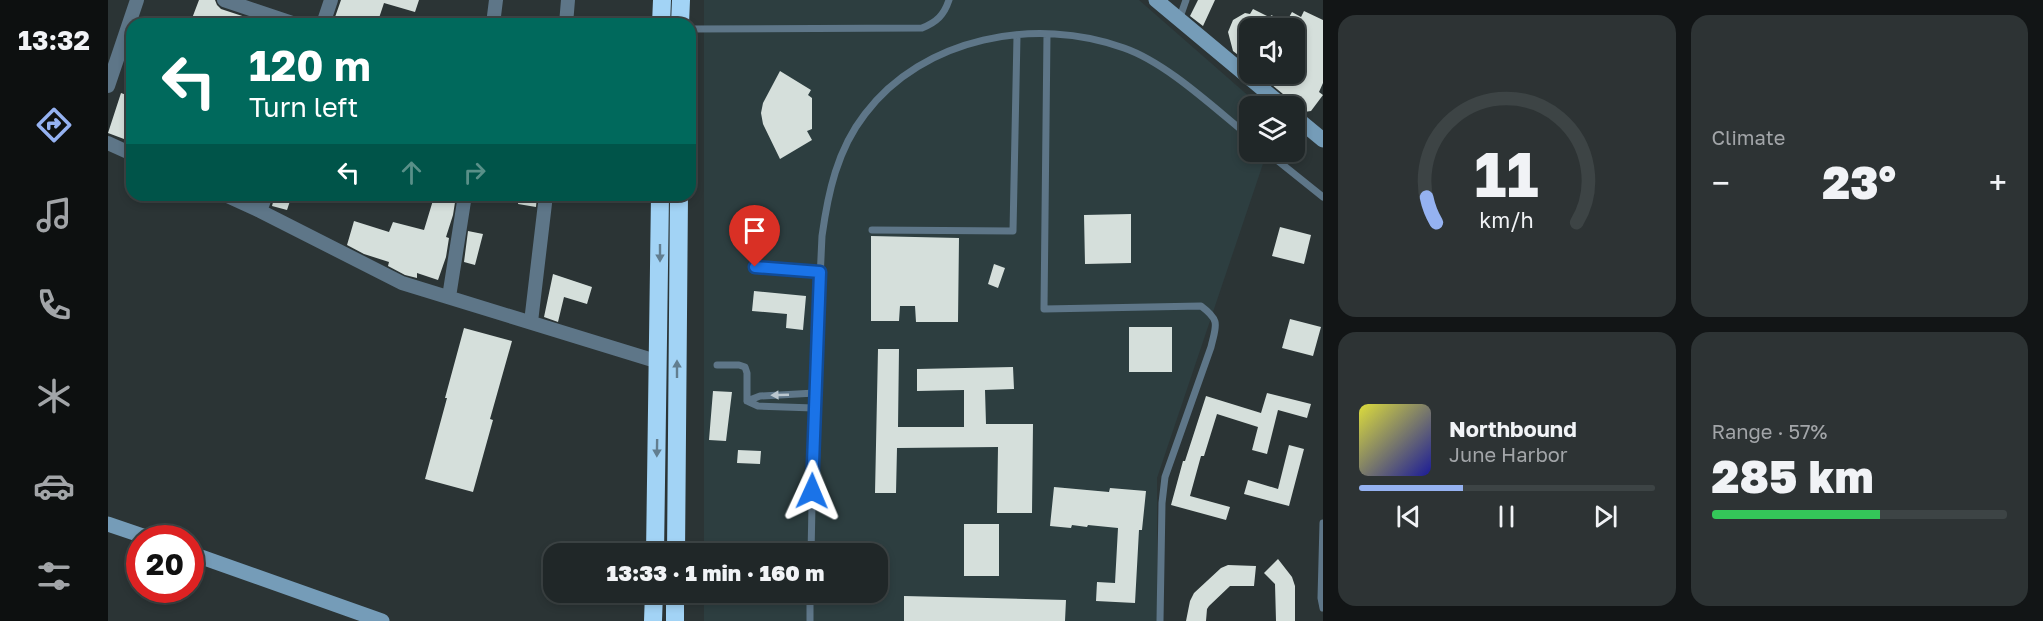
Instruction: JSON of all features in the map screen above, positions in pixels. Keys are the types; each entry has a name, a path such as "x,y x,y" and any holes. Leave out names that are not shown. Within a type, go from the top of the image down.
{"highway":[{"path":"661,18 662,0"},
{"path":"680,18 681,0"},
{"path":"655,543 660,201"},
{"path":"676,543 679,201"},
{"path":"653,621 654,603"},
{"path":"675,603 675,621"}],"main road":[{"path":"1156,0 1270,96"},
{"path":"1305,125 1323,140"},
{"path":"108,524 126,530"},
{"path":"204,558 382,621"}],"street":[{"path":"131,18 137,0"},
{"path":"224,0 277,18"},
{"path":"325,18 331,0"},
{"path":"494,18 496,0"},
{"path":"566,18 568,0"},
{"path":"108,86 126,33"},
{"path":"108,143 126,151"},
{"path":"238,201 402,283 659,362"},
{"path":"260,211 264,201"},
{"path":"449,297 464,201"},
{"path":"531,322 545,201"}],"lane":[{"path":"696,29 922,28 935,23 944,14 949,0"},
{"path":"1179,20 1186,0"},
{"path":"1047,34 1044,309 1201,306 1213,315 1216,326 1211,347 1165,477 1162,503 1160,621"},
{"path":"811,543 814,408 822,236 831,182 843,150 863,116 880,95 908,72 939,55 981,40 1047,34 1091,39 1126,48 1155,64 1188,87 1239,128"},
{"path":"872,230 1013,231 1017,36"},
{"path":"1279,162 1323,197"},
{"path":"755,267 820,272"},
{"path":"717,364 745,367 747,401"},
{"path":"747,401 758,396 815,393"},
{"path":"747,401 758,406 814,408"},
{"path":"1323,523 1321,598 1323,608"},
{"path":"810,603 810,621"}],"shaded area":[{"path":"704,0 1139,0 1249,96 1239,96 1239,162 1264,162 1157,478 1157,621 704,621 704,603 888,603 888,543 704,543"}],"building":[{"path":"199,0 215,0 221,9 249,18 192,18"},
{"path":"341,0 419,0 415,12 384,3 379,18 335,18"},
{"path":"1198,0 1215,0 1203,26 1190,16"},
{"path":"1253,9 1269,17 1272,15 1274,18 1239,18 1239,56 1233,51 1228,32 1233,20 1245,13 1250,14"},
{"path":"1304,11 1323,20 1323,83 1319,92 1323,95 1311,111 1305,112 1305,96 1285,96 1271,84 1305,84 1305,18 1289,18 1292,12 1301,17"},
{"path":"780,71 811,90 808,95 812,98 812,129 807,131 812,140 780,159 763,124 761,113 763,103"},
{"path":"121,93 126,95 126,140 108,133"},
{"path":"273,201 290,201 287,210 272,206"},
{"path":"433,201 455,201 446,237 449,238 446,257 438,280 417,273 417,278 405,275 388,266 389,262 364,254 347,245 354,221 389,232 393,222 424,230"},
{"path":"518,201 536,201 536,207 518,204"},
{"path":"1131,214 1131,263 1085,264 1084,215"},
{"path":"1280,227 1311,235 1304,264 1272,256"},
{"path":"468,231 483,234 475,265 464,262"},
{"path":"871,236 959,238 958,322 916,322 915,306 900,306 899,321 871,321"},
{"path":"994,264 1005,268 998,288 988,284"},
{"path":"553,274 592,287 587,304 564,297 558,322 544,317"},
{"path":"754,291 806,296 803,330 786,328 787,314 752,311"},
{"path":"1290,319 1321,327 1313,356 1282,348"},
{"path":"1129,327 1172,327 1172,372 1129,372"},
{"path":"464,328 512,341 473,492 425,479"},
{"path":"878,349 899,349 898,427 964,427 964,390 917,391 917,369 1013,367 1014,389 985,390 986,424 1033,424 1032,513 997,513 998,447 897,448 896,493 875,493"},
{"path":"713,391 732,392 726,441 709,440"},
{"path":"1267,393 1311,404 1307,418 1278,410 1267,454 1252,450 1258,427 1217,414 1204,456 1201,456 1190,496 1230,507 1226,520 1171,505 1183,461 1185,461 1206,396 1261,413"},
{"path":"1289,445 1304,449 1289,506 1244,494 1248,480 1278,489"},
{"path":"738,450 761,451 760,464 737,463"},
{"path":"1054,487 1109,492 1110,488 1146,491 1142,530 1139,530 1135,603 1096,601 1097,582 1115,583 1118,528 1088,525 1087,527 1072,525 1071,528 1050,526"},
{"path":"964,524 999,524 999,576 964,576"},
{"path":"1278,559 1292,577 1295,586 1295,621 1276,621 1275,584 1264,573"},
{"path":"1228,565 1256,566 1254,586 1230,586 1209,606 1206,621 1186,621 1194,593 1221,568"},
{"path":"904,596 1066,600 1065,621 904,621"}],"route":[{"path":"755,267 820,272 812,491"}]}
